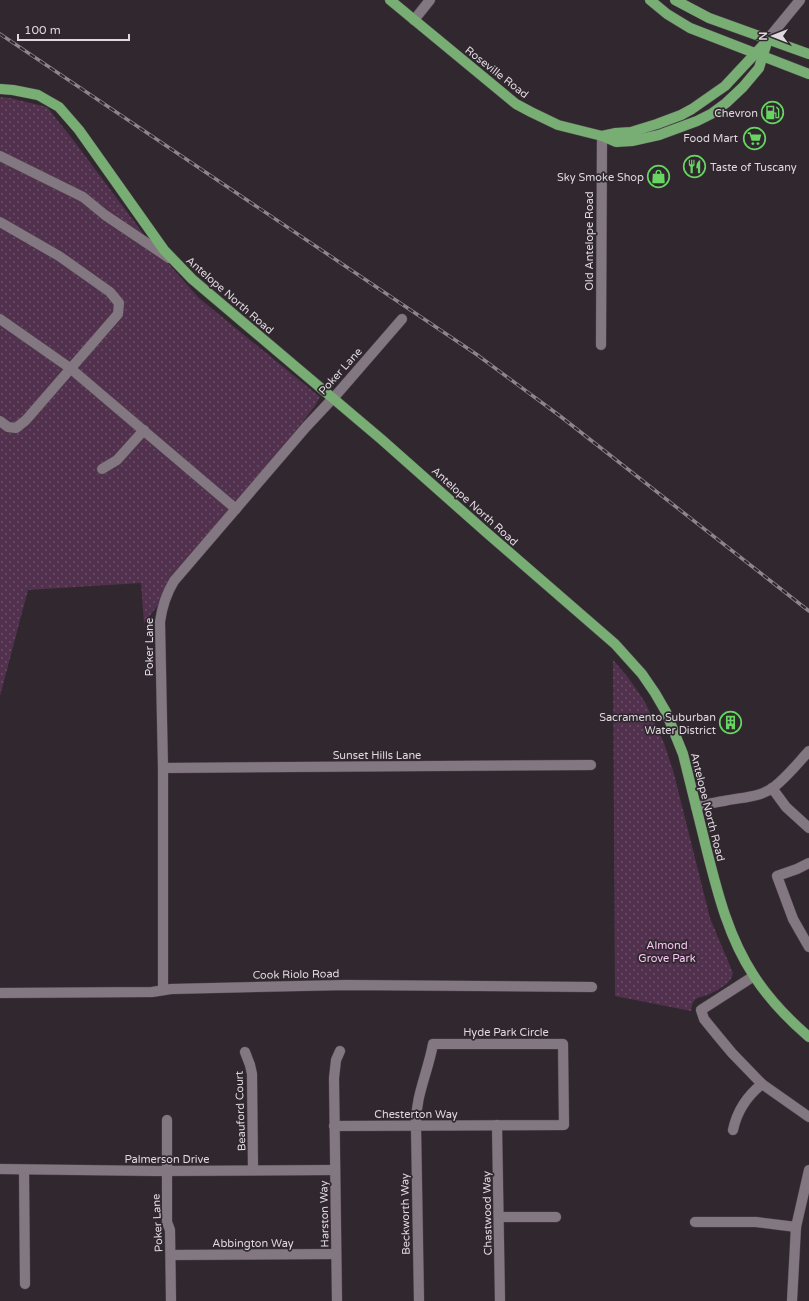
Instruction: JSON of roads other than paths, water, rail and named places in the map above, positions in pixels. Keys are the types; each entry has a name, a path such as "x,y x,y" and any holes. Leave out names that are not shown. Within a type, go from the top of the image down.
{"main road":[{"name":"Roseville Road","path":"390,0 516,104 558,125 602,136 631,132 670,120 704,102 725,86 758,55 768,39"},
{"path":"650,0 667,14 690,28 809,74"},
{"path":"675,0 709,18 809,54"},
{"name":"Antelope North Road","path":"0,89 13,90 38,96 59,107 79,130 147,227 173,260 192,279 382,439 487,533 604,634 631,660 655,693 666,712 683,754 723,912 735,941 754,976 780,1009 809,1037"}],"street":[{"path":"414,20 430,0"},
{"path":"768,39 800,0"},
{"name":"Old Antelope Road","path":"602,136 602,345"},
{"path":"0,156 83,197 105,216 173,260"},
{"path":"0,222 59,256 110,292 119,303 118,314 26,420 16,428 8,427 0,421"},
{"path":"0,319 70,368 236,509"},
{"name":"Poker Lane","path":"163,990 161,610 174,581 306,427 402,319"},
{"path":"102,469 117,460 144,430"},
{"path":"696,807 754,796 772,788 782,780 809,751"},
{"name":"Sunset Hills Lane","path":"163,768 591,765"},
{"path":"772,788 786,807 809,828"},
{"path":"809,863 777,876 793,919 809,946"},
{"path":"754,976 701,1010 704,1019 722,1041 762,1084 809,1117"},
{"name":"Cook Riolo Road","path":"0,993 152,992 171,989 346,985 592,987"},
{"name":"Hyde Park Circle","path":"416,1126 417,1104 420,1088 433,1044 563,1044 564,1125 497,1125"},
{"name":"Harston Way","path":"337,1301 334,1070 340,1051"},
{"name":"Beauford Court","path":"245,1052 252,1074 253,1170"},
{"path":"733,1130 735,1120 744,1103 762,1084"},
{"name":"Poker Lane","path":"167,1120 167,1222 170,1230 171,1301"},
{"name":"Chesterton Way","path":"334,1126 497,1125"},
{"name":"Chastwood Way","path":"497,1125 500,1301"},
{"name":"Beckworth Way","path":"416,1126 418,1301"},
{"name":"Palmerson Drive","path":"0,1170 167,1172 335,1170"},
{"path":"24,1170 25,1284"},
{"path":"792,1301 796,1227 809,1170"},
{"path":"499,1217 556,1217"},
{"path":"695,1222 756,1222 796,1227"},
{"name":"Abbington Way","path":"171,1255 336,1254"}],"railway":[{"path":"0,34 476,354 560,416 809,611"}],"place":[{"name":"Chevron","path":"773,113"},
{"name":"Food Mart","path":"754,138"},
{"name":"Taste of Tuscany","path":"694,167"},
{"name":"Sky Smoke Shop","path":"659,177"},
{"name":"Sacramento Suburban Water District","path":"731,723"}],"park label":[{"name":"Almond Grove Park","path":"667,951"}]}
